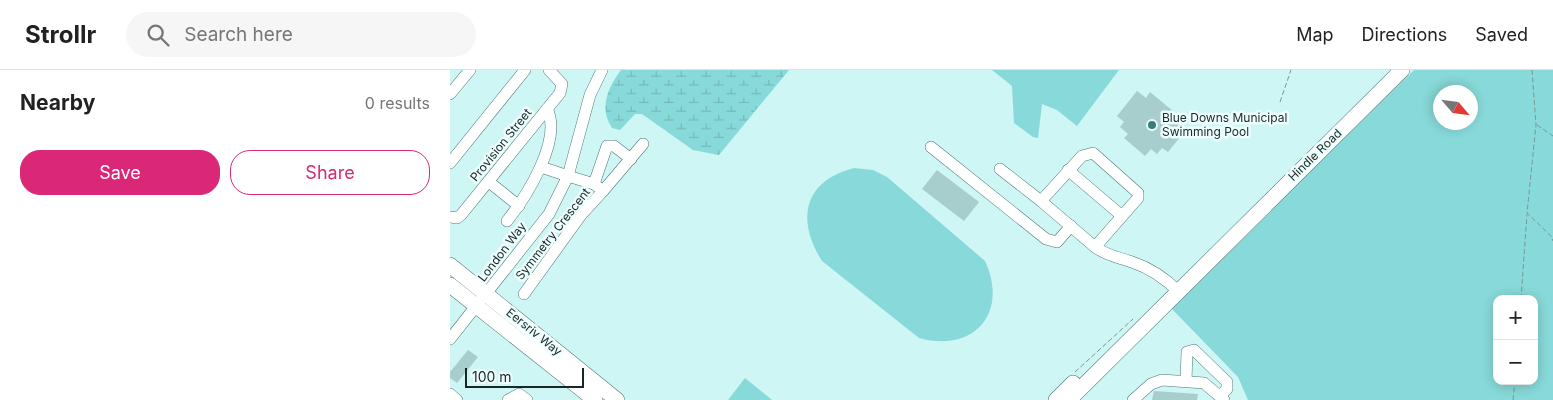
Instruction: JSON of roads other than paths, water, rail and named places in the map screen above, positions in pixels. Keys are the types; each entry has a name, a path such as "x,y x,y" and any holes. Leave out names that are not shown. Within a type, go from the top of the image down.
{"main road":[{"name":"Hindle Road","path":"1056,400 1229,240 1402,70"},
{"name":"Eersriv Way","path":"450,265 617,400"},
{"name":"Eersriv Way","path":"450,284 595,400"},
{"name":"Hindle Road","path":"1069,400 1176,290"}],"street":[{"path":"450,94 470,70"},
{"path":"450,163 525,70"},
{"name":"Provision Street","path":"453,218 461,215 560,93 563,85 549,70"},
{"name":"London Way","path":"450,339 549,214 571,177 590,95 602,70"},
{"path":"507,221 519,206 541,168 552,125 547,109"},
{"name":"Symmetry Crescent","path":"524,294 581,215 643,144"},
{"name":"Symmetry Crescent","path":"594,184 605,149 612,145 630,159"},
{"path":"931,147 1046,239 1057,242 1071,226"},
{"path":"1041,201 1082,156 1093,153 1138,193 1138,198 1095,246"},
{"name":"Symmetry Crescent","path":"541,168 594,184 603,191"},
{"path":"1000,169 1095,246 1112,257 1141,265 1176,290"},
{"path":"1068,170 1122,216"},
{"path":"489,182 519,206"},
{"path":"1133,400 1157,381 1204,383 1222,398 1227,389 1227,382 1194,350 1187,352 1186,381"},
{"path":"450,394 457,400"},
{"path":"508,400 519,394 528,400"}],"place":[{"name":"Blue Downs Municipal Swimming Pool","path":"1152,125"}]}
